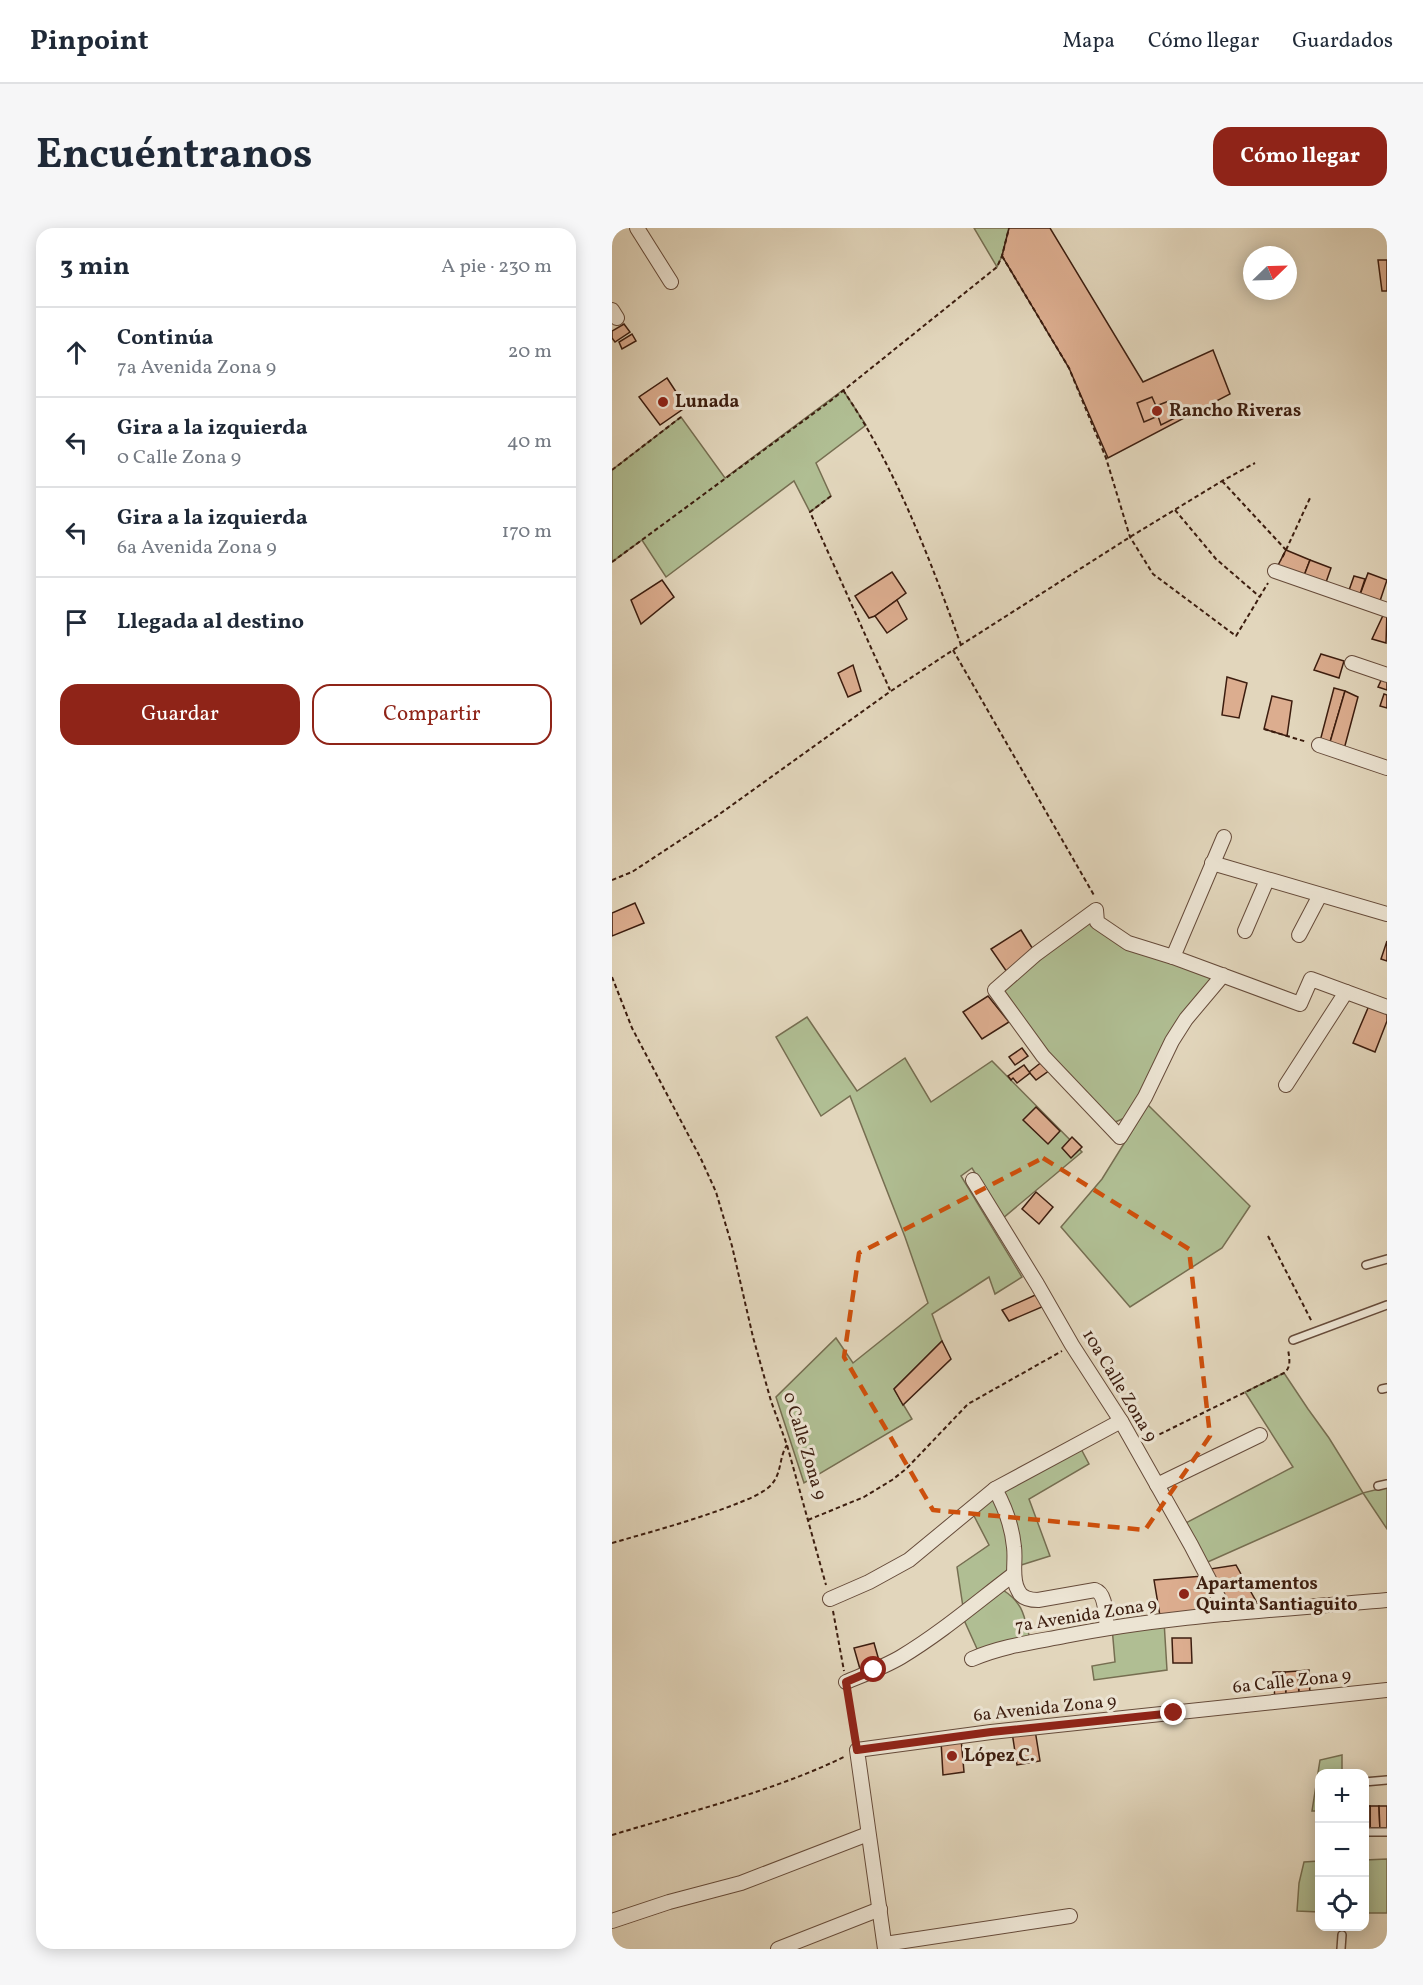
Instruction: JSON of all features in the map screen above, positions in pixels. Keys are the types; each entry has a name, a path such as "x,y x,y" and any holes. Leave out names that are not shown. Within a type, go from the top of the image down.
{"street":[{"path":"637,228 671,282"},
{"path":"1275,571 1387,610"},
{"path":"1352,663 1387,675"},
{"path":"1319,746 1387,768"},
{"path":"1173,957 1224,837"},
{"path":"1212,863 1387,914"},
{"path":"1245,931 1267,880"},
{"path":"1299,935 1320,895"},
{"path":"1096,910 1097,922 1128,943 1173,957 1300,1004 1311,979 1387,1007"},
{"path":"1096,910 1036,954 995,990 1043,1056 1120,1137 1172,1041 1186,1019 1223,975"},
{"path":"1286,1085 1346,992"},
{"name":"10a Calle Zona 9","path":"973,1180 1072,1345 1121,1421 1227,1614"},
{"path":"830,1599 869,1582 909,1560 995,1489 1121,1421"},
{"path":"1157,1485 1260,1435"},
{"path":"995,1489 1008,1520 1014,1547 1014,1574 1019,1593 1036,1600 1095,1590 1103,1596 1107,1628"},
{"path":"846,1682 900,1657 939,1631 1014,1574"},
{"name":"7a Avenida Zona 9","path":"972,1659 995,1650 1107,1628 1227,1614 1387,1600"},
{"name":"6a Calle Zona 9","path":"1201,1709 1387,1690"},
{"name":"6a Avenida Zona 9","path":"857,1750 991,1732 1201,1709"},
{"path":"857,1750 885,1947 1070,1916"},
{"path":"612,1921 669,1902 741,1883 868,1834"},
{"path":"778,1949 880,1909"}],"lane":[{"path":"1366,1265 1387,1259"},
{"path":"1293,1340 1387,1305"},
{"path":"1378,1486 1387,1484"},
{"path":"1369,1782 1387,1780"},
{"path":"1369,1832 1387,1832"},
{"path":"1341,1949 1342,1935"}],"path":[{"path":"612,562 822,407 997,267 1009,228"},
{"path":"1002,256 1069,368 1106,458 1130,537 1153,574 1236,636 1275,571 1310,498"},
{"path":"843,390 873,437 905,504 942,592 961,645"},
{"path":"612,470 681,417"},
{"path":"612,880 632,872 748,796 891,691 953,650 1130,537 1222,481 1255,464"},
{"path":"1222,481 1286,550"},
{"path":"831,496 810,512 891,691"},
{"path":"1175,510 1216,559 1260,597"},
{"path":"953,650 1093,892 1096,910"},
{"path":"1264,729 1319,746"},
{"name":"0 Calle Zona 9","path":"612,977 632,1028 714,1188 732,1246 756,1347 787,1445 830,1599 857,1750"},
{"path":"1268,1236 1317,1331"},
{"path":"1135,1447 1284,1372 1290,1362 1287,1345 1293,1340"},
{"path":"808,1520 864,1497 886,1483 906,1469 968,1404 1072,1345"},
{"path":"612,1543 706,1516 754,1496 771,1484 777,1476 787,1445"},
{"path":"612,1835 746,1796 831,1763 857,1750"}],"highlighted area":[{"path":"1043,1158 1189,1249 1210,1436 1145,1530 933,1510 844,1357 859,1253"}],"green space":[{"path":"974,228 1009,228 997,267"},
{"path":"843,390 866,425 816,463 831,496 810,512 794,481 666,577 642,540 612,562 612,470 681,417 725,478"},
{"path":"1092,919 1216,977 1197,995 1155,1063 1127,1117 1113,1123 1076,1087 1007,1004 1001,990"},
{"path":"807,1017 857,1091 905,1058 931,1102 992,1061 1082,1152 1003,1218 972,1168 961,1176 1022,1277 995,1294 989,1277 932,1314 942,1341 894,1389 912,1419 804,1483 776,1397 836,1338 853,1363 928,1303 850,1096 821,1116 776,1037"},
{"path":"1148,1105 1250,1206 1222,1248 1130,1307 1061,1227 1102,1179"},
{"path":"1284,1373 1329,1438 1363,1493 1201,1565 1180,1526 1293,1467 1245,1392"},
{"path":"1079,1445 1089,1464 1029,1499 1050,1556 1018,1566 998,1489"},
{"path":"1387,1487 1387,1529 1363,1493"},
{"path":"994,1493 1003,1509 1011,1570 963,1607 957,1567 989,1545 972,1512"},
{"path":"1003,1590 1019,1606 1030,1639 978,1651 964,1620"},
{"path":"1164,1621 1167,1670 1094,1680 1092,1666 1115,1662 1112,1627"},
{"path":"1342,1755 1342,1769 1319,1769 1320,1760"},
{"path":"1315,1792 1315,1811 1312,1811"},
{"path":"1387,1859 1387,1913 1369,1913 1369,1860"},
{"path":"1315,1861 1315,1912 1297,1911 1299,1883 1304,1862"}],"building":[{"path":"1009,228 1050,228 1143,382 1213,350 1230,394 1108,458 1069,368 1002,256"},
{"path":"1378,260 1387,260 1387,291 1382,291"},
{"path":"624,324 630,332 615,342 612,338 612,331"},
{"path":"632,334 636,341 622,349 619,342"},
{"name":"Lunada","path":"667,378 686,407 660,425 639,397"},
{"name":"Rancho Riveras","path":"1152,397 1156,406 1169,401 1177,417 1161,425 1158,416 1144,422 1137,403"},
{"path":"1286,550 1310,560 1302,581 1275,571"},
{"path":"1310,560 1331,568 1324,588 1302,581"},
{"path":"892,572 906,593 869,618 855,596"},
{"path":"1368,573 1387,580 1378,607 1358,600"},
{"path":"1354,576 1365,579 1358,600 1347,596"},
{"path":"662,580 674,597 641,624 631,600"},
{"path":"897,600 907,619 887,633 875,616"},
{"path":"1387,610 1386,643 1372,639"},
{"path":"1321,654 1344,661 1339,678 1314,670"},
{"path":"853,665 861,691 848,697 838,673"},
{"path":"1384,674 1387,675 1387,690 1378,687"},
{"path":"1227,677 1247,683 1239,718 1222,715"},
{"path":"1334,688 1345,691 1328,749 1319,745"},
{"path":"1345,691 1358,697 1343,753 1328,749"},
{"path":"1384,694 1387,695 1387,708 1380,706"},
{"path":"1272,696 1292,701 1287,736 1264,729"},
{"path":"635,903 644,923 612,936 612,913"},
{"path":"1021,930 1036,954 1009,975 991,949"},
{"path":"1387,941 1387,961 1381,959"},
{"path":"988,996 1009,1022 982,1039 963,1012"},
{"path":"1371,1001 1387,1007 1387,1021 1375,1052 1353,1043"},
{"path":"1022,1048 1028,1056 1015,1065 1009,1057"},
{"path":"1043,1061 1050,1070 1036,1080 1029,1072"},
{"path":"1024,1065 1030,1073 1017,1083 1013,1078 1011,1080 1008,1076"},
{"path":"1036,1107 1060,1131 1048,1144 1023,1120"},
{"path":"1072,1137 1082,1147 1071,1158 1062,1148"},
{"path":"1036,1192 1053,1207 1039,1224 1022,1209"},
{"path":"1042,1292 1049,1304 1009,1321 1002,1310"},
{"path":"942,1341 951,1359 903,1405 894,1389"},
{"path":"1236,1565 1257,1603 1230,1608 1210,1569"},
{"name":"Apartamentos Quinta Santiaguito","path":"1203,1576 1217,1608 1160,1616 1154,1580"},
{"path":"1172,1638 1191,1638 1192,1663 1173,1663"},
{"path":"874,1643 880,1664 860,1669 854,1648"},
{"path":"1309,1670 1310,1697 1299,1698 1298,1671"},
{"path":"1298,1671 1299,1698 1286,1699 1285,1672"},
{"path":"1273,1672 1285,1672 1286,1699 1275,1700"},
{"path":"1035,1730 1040,1761 1017,1765 1012,1732"},
{"name":"López C.","path":"961,1738 964,1772 943,1775 941,1741"},
{"path":"1370,1806 1379,1806 1380,1832 1370,1832"},
{"path":"1370,1806 1370,1832 1369,1832"},
{"path":"1379,1806 1387,1806 1387,1832 1380,1832"}],"place":[{"name":"Lunada","path":"663,402"},
{"name":"Rancho Riveras","path":"1157,411"},
{"name":"Apartamentos Quinta Santiaguito","path":"1184,1594"},
{"name":"López C.","path":"952,1756"}],"route":[{"path":"874,1670 846,1682 857,1750 991,1732 1174,1713"}]}
